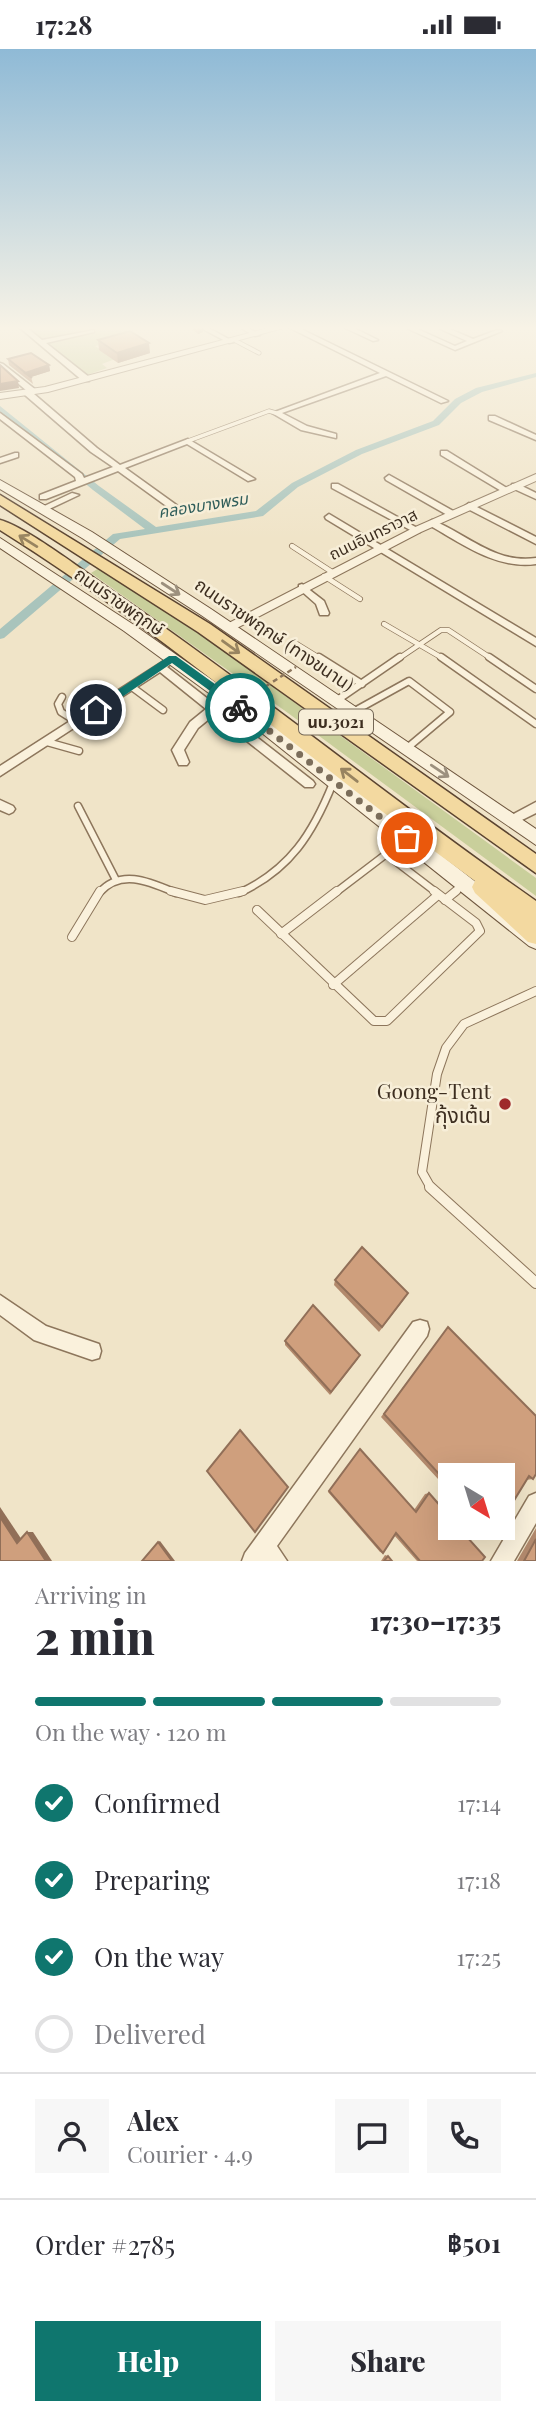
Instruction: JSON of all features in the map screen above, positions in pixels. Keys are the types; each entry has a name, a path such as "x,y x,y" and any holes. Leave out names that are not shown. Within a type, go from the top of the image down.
{"main road":[{"name":"นบ.3021","path":"0,484 21,497"},
{"path":"0,490 42,503"},
{"name":"ถนนราชพฤกษ์ (ทางขนาน)","path":"21,497 42,503 81,540 114,551 228,627 512,820 535,840"},
{"name":"ถนนราชพฤกษ์","path":"0,499 81,540 134,582 536,865"},
{"name":"ถนนราชพฤกษ์","path":"0,524 55,558 84,588 198,658 442,846 536,913"},
{"name":"นบ.3021","path":"3,548 84,588 167,663 333,781 536,940"},
{"path":"485,829 535,840"},
{"path":"442,846 536,935"}],"street":[{"path":"36,398 118,468 179,511"},
{"path":"276,413 318,398"},
{"path":"437,398 444,401"},
{"path":"276,413 304,428 333,436"},
{"path":"0,415 83,481"},
{"path":"492,418 536,438"},
{"path":"42,503 83,481 188,441 251,479"},
{"path":"444,453 510,488 536,496"},
{"path":"0,461 15,455"},
{"name":"ถนนอินทราวาส","path":"228,627 417,530 536,477"},
{"path":"389,478 452,514"},
{"path":"21,497 61,483"},
{"path":"335,486 417,530"},
{"path":"42,503 75,495"},
{"path":"468,506 536,541"},
{"path":"328,517 536,643"},
{"path":"432,523 490,554 512,561 536,561"},
{"path":"302,587 318,600 324,613"},
{"path":"1,771 167,663 214,708 309,784"},
{"path":"183,762 178,750 184,739 214,708"},
{"path":"512,820 536,807"},
{"path":"0,1304 41,1333 92,1351"},
{"path":"265,1556 420,1329"},
{"path":"502,1561 536,1503"}],"lane":[{"path":"188,441 269,411 276,413"},
{"path":"292,545 360,599"},
{"path":"384,624 421,643 536,724"},
{"path":"336,701 441,630 448,630 536,689"},
{"path":"295,643 362,684"},
{"path":"352,712 408,681 450,712 406,749"},
{"path":"132,687 163,710"},
{"path":"62,697 58,704 61,712 77,722"},
{"path":"47,742 79,751"},
{"path":"72,937 99,892 117,880 144,881 164,886 189,898 209,901 243,891 277,870 301,847 317,822 333,781"},
{"path":"78,806 117,880"},
{"path":"281,934 407,838"},
{"path":"257,910 333,985 374,1021 387,1021 477,937 480,931 476,923 386,854"},
{"path":"333,985 441,898 463,885"},
{"path":"536,991 504,1003 464,1024 446,1048 438,1074 422,1172 432,1191 536,1283"}],"path":[{"path":"230,709 296,667"}],"green space":[{"path":"99,568 217,646 536,878 536,896 288,713 91,573"}],"building":[{"path":"362,1247 408,1293 382,1327 335,1280"},
{"path":"313,1305 360,1355 331,1392 285,1341"},
{"path":"448,1327 536,1416 536,1474 533,1479 529,1476 515,1499 515,1463 438,1463 438,1473 384,1414"},
{"path":"240,1430 288,1487 255,1532 207,1471"},
{"path":"360,1449 416,1512 429,1493 438,1503 438,1540 470,1540 485,1557 482,1561 420,1561 396,1533 383,1553 329,1491"},
{"path":"0,1517 17,1543 27,1532 46,1561 0,1561"},
{"path":"536,1539 536,1561 524,1561"},
{"path":"158,1542 172,1561 142,1561"}],"waterway":[{"name":"คลองบางพรม","path":"0,635 117,536 259,514 295,485 359,452 436,423 465,398"},
{"path":"0,409 96,488 152,529"}],"way so far":[{"path":"240,708 407,838"}],"place":[{"name":"Goong-Tent กุ้งเต้น","path":"505,1104"}],"route":[{"path":"96,710 173,659 240,708"}]}
